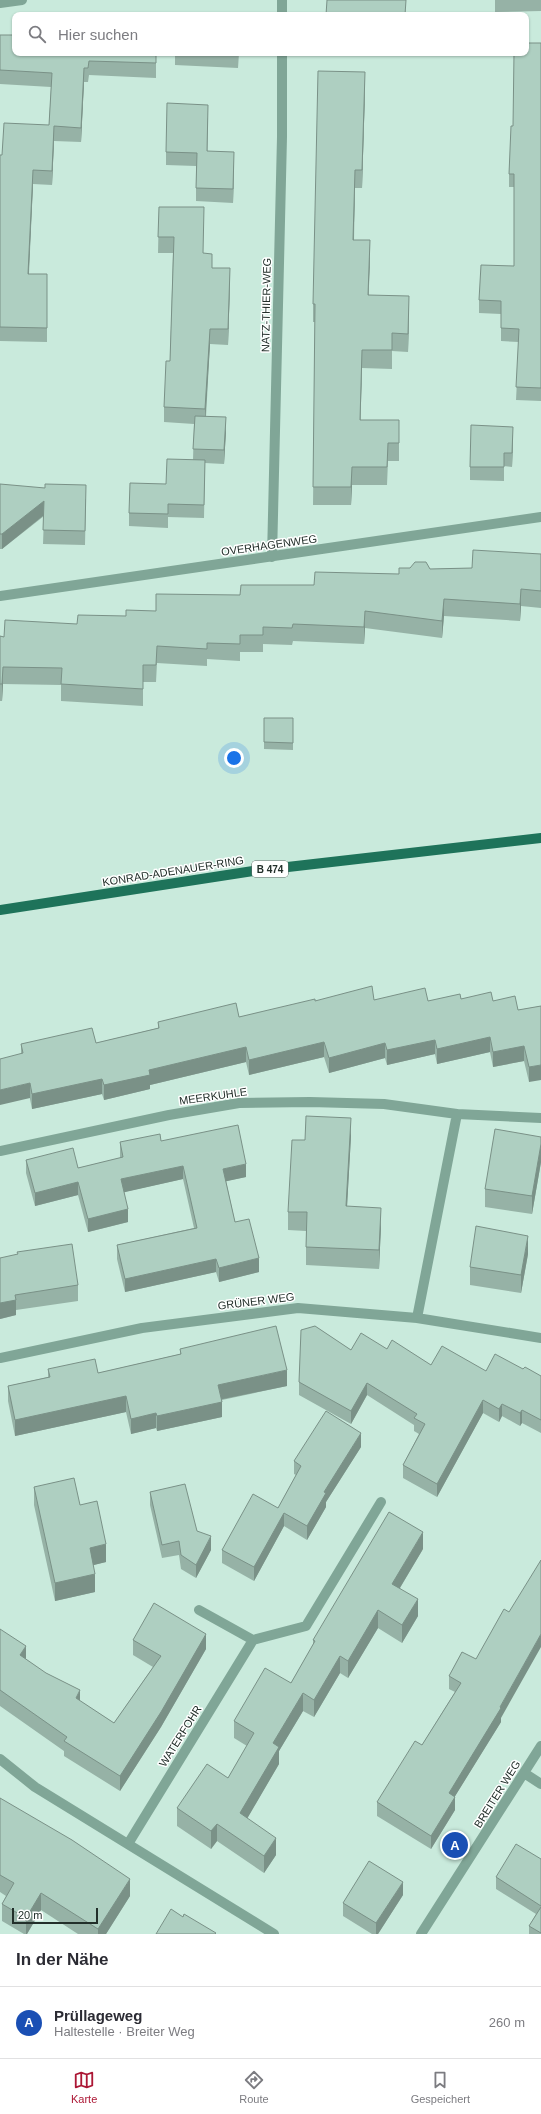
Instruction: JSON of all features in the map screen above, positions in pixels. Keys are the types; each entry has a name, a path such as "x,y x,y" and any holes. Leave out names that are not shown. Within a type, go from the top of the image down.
{"main road":[{"name":"KONRAD-ADENAUER-RING","path":"0,910 254,871 541,838"}],"street":[{"path":"0,3 22,0"},
{"path":"282,0 282,12"},
{"name":"NATZ-THIER-WEG","path":"272,557 282,137 282,56"},
{"name":"OVERHAGENWEG","path":"0,596 541,517"},
{"name":"MEERKUHLE","path":"0,1150 169,1115 239,1103 310,1102 384,1104 457,1114 541,1118"},
{"path":"417,1318 457,1114"},
{"name":"GRÜNER WEG","path":"0,1358 142,1328 298,1308 417,1318 541,1338"},
{"path":"199,1610 254,1640 306,1626 381,1502"},
{"name":"WATERFOHR","path":"128,1844 254,1640"},
{"name":"BREITER WEG","path":"421,1934 541,1746"},
{"path":"0,1759 35,1787 274,1934"},
{"path":"524,1773 541,1784"}],"building":[{"path":"327,0 406,0 405,12 326,12"},
{"path":"0,35 12,35 12,56 156,56 156,63 89,61 88,68 84,68 81,128 54,126 52,171 33,170 28,274 47,274 47,328 0,327 0,155 2,155 4,123 49,125 52,73 0,70"},
{"path":"529,43 541,43 541,388 516,387 519,329 501,328 501,301 479,300 481,265 514,266 514,174 509,174 511,126 513,126 514,56 529,56"},
{"path":"318,71 365,72 362,170 355,170 353,240 370,240 368,295 409,296 408,334 392,333 392,350 362,350 360,420 399,420 399,443 388,443 387,467 352,467 351,487 313,487 315,304 313,304"},
{"path":"167,103 208,105 207,151 234,152 233,189 196,188 197,153 166,152"},
{"path":"159,207 204,207 203,253 212,254 212,268 230,268 228,329 210,329 205,409 164,407 166,361 170,361 174,237 158,237"},
{"path":"195,416 226,417 224,450 193,449"},
{"path":"471,425 513,427 512,453 504,453 504,467 470,467"},
{"path":"167,459 205,460 204,505 168,504 168,514 129,513 130,483 166,484"},
{"path":"0,484 45,488 45,484 86,485 85,531 43,530 44,501 2,534 0,534"},
{"path":"473,550 541,554 541,591 521,589 520,604 444,599 442,621 365,611 364,627 293,624 292,628 263,627 263,635 240,635 240,644 207,643 207,649 157,646 156,665 143,665 143,689 61,684 62,668 3,667 2,684 0,684 0,636 4,637 5,620 77,624 78,615 126,616 126,610 156,611 156,594 240,595 241,585 314,585 315,572 399,574 399,568 410,568 415,562 426,562 430,569 472,568"},
{"path":"264,718 293,718 293,743 264,742"},
{"path":"372,986 374,1000 425,988 428,1001 460,994 461,999 491,992 493,1001 515,996 518,1010 541,1006 541,1065 529,1067 524,1046 493,1052 490,1037 437,1049 435,1040 387,1050 385,1043 329,1058 324,1042 249,1060 246,1047 149,1070 150,1075 104,1085 102,1079 32,1094 30,1083 0,1090 0,1059 23,1053 21,1044 92,1028 96,1043 159,1028 158,1022 236,1003 239,1017 315,999 315,1001"},
{"path":"306,1116 351,1118 346,1206 381,1208 379,1250 306,1247 307,1212 288,1212 292,1140 305,1140"},
{"path":"238,1125 246,1164 223,1169 235,1222 249,1219 259,1258 219,1268 216,1259 125,1279 117,1245 197,1228 183,1166 121,1179 128,1209 88,1219 78,1182 35,1193 26,1160 73,1148 78,1168 123,1157 120,1142 160,1134 161,1141"},
{"path":"495,1129 541,1137 532,1196 485,1189"},
{"path":"476,1226 528,1236 521,1275 470,1267"},
{"path":"72,1244 78,1285 15,1295 16,1300 0,1303 0,1258 18,1254 17,1252"},
{"path":"276,1326 287,1370 218,1385 222,1402 157,1416 156,1413 131,1419 126,1396 15,1420 8,1386 50,1377 48,1369 95,1359 98,1373 181,1354 180,1349"},
{"path":"315,1326 351,1350 361,1333 387,1349 392,1340 431,1365 442,1346 486,1371 495,1354 523,1369 525,1367 541,1376 541,1420 522,1410 520,1413 502,1404 499,1409 483,1400 437,1484 403,1465 425,1424 414,1418 417,1414 367,1383 351,1411 299,1382 301,1330"},
{"path":"326,1411 361,1433 324,1492 326,1493 307,1526 284,1513 254,1567 222,1550 253,1494 278,1508 301,1466 294,1461"},
{"path":"74,1478 80,1505 97,1501 106,1544 90,1548 95,1574 55,1583 34,1487"},
{"path":"185,1484 197,1531 211,1536 196,1565 181,1555 179,1541 162,1545 150,1492"},
{"path":"389,1512 423,1532 392,1584 418,1599 402,1625 378,1610 348,1661 340,1656 314,1700 303,1693 273,1743 279,1747 240,1813 276,1838 264,1856 217,1824 211,1831 177,1808 207,1764 228,1778 254,1733 234,1721 265,1668 291,1683 315,1641 313,1640"},
{"path":"541,1560 541,1634 500,1707 501,1708 449,1793 455,1797 431,1836 377,1802 415,1741 422,1745 461,1683 449,1676 462,1652 476,1659 504,1609 509,1612"},
{"path":"154,1603 206,1634 161,1712 120,1776 64,1741 67,1737 0,1690 0,1629 26,1646 20,1655 46,1673 80,1690 76,1698 114,1723 161,1656 133,1640"},
{"path":"0,1798 72,1840 130,1879 98,1929 41,1893 26,1918 2,1904 14,1883 0,1875"},
{"path":"516,1844 541,1859 541,1906 496,1877"},
{"path":"369,1861 403,1882 376,1923 343,1903"},
{"path":"541,1907 541,1933 529,1926"},
{"path":"171,1909 183,1917 184,1914 216,1933 156,1934"}],"place":[{"name":"Prüllageweg","path":"455,1845"}]}
